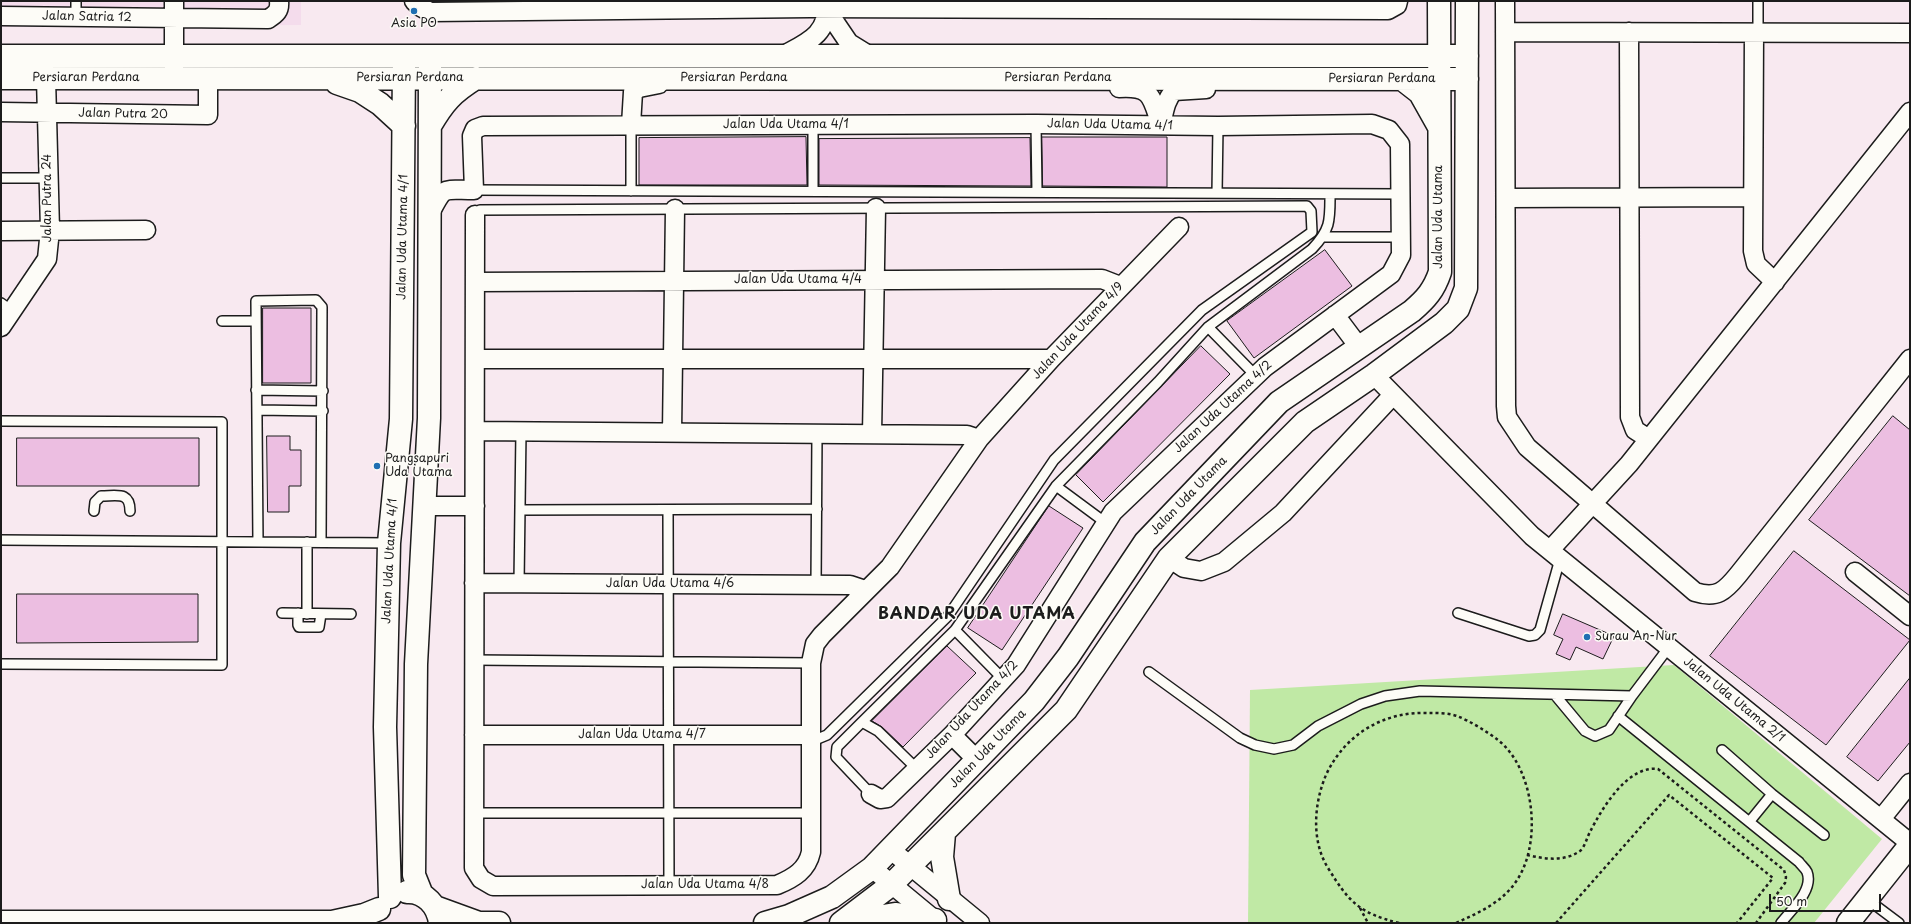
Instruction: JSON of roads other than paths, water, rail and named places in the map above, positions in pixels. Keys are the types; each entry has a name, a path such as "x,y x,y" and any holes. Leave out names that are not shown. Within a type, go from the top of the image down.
{"street":[{"name":"Jalan Satria 12","path":"1,16 76,9 174,10 268,19 276,14 280,7 280,1"},
{"path":"414,1 419,6 430,12 609,5 828,7 1190,5 1388,10 1398,3"},
{"path":"842,923 892,885 910,868 1066,710 1169,558 1305,422 1374,375 1444,323 1458,309 1466,288 1467,1"},
{"path":"1505,1 1508,417 1527,447 1695,592 1706,595 1720,593 1738,575 1910,359"},
{"path":"1405,56 1420,45 1432,30 1439,5"},
{"name":"Jalan Uda Utama","path":"765,923 789,916 832,897 872,868 1034,701 1068,657 1145,542 1279,402 1412,311 1428,298 1436,284 1440,272 1439,5"},
{"path":"828,7 849,43 870,56"},
{"path":"781,57 814,38 821,32 828,7"},
{"path":"174,10 174,78"},
{"path":"1505,32 1910,33"},
{"path":"1629,32 1630,417 1635,430 1649,439"},
{"path":"1756,33 1752,197 1753,251 1756,264 1775,282"},
{"name":"Persiaran Perdana","path":"1,56 1467,56"},
{"name":"Jalan Uda Utama 4/1","path":"381,910 389,543 401,419 404,56"},
{"path":"430,56 429,418 423,506 416,664 414,874 432,908"},
{"name":"Persiaran Perdana","path":"1,78 1467,79"},
{"name":"Jalan Putra 24","path":"1,327 7,307 47,259 50,230 46,78"},
{"name":"Jalan Putra 20","path":"1,112 208,115 208,78"},
{"path":"320,78 360,90 380,104 404,126"},
{"path":"430,126 442,105 456,90 476,78"},
{"path":"631,125 633,92 639,88 691,78"},
{"path":"1040,78 1062,88 1075,90 1126,88 1141,89 1148,92 1161,125"},
{"path":"1161,125 1169,96 1174,91 1234,88 1270,79"},
{"path":"1402,79 1420,93 1439,128"},
{"path":"1555,555 1593,503 1629,464 1910,112"},
{"name":"Jalan Uda Utama 4/1","path":"474,190 472,136 475,129 479,126 1036,124 1218,126"},
{"name":"Jalan Uda Utama 4/2","path":"871,794 880,799 887,798 952,735 1016,665 1113,512 1264,367 1391,274 1401,255 1400,144 1389,130 1372,124 1218,126"},
{"path":"429,216 441,193 445,190 474,190"},
{"path":"1506,198 1752,197"},
{"path":"872,434 876,208"},
{"path":"672,432 675,209"},
{"path":"474,813 475,215"},
{"name":"Jalan Uda Utama 4/9","path":"865,590 890,567 979,439 1050,359 1179,227"},
{"path":"1,231 146,230"},
{"name":"Jalan Uda Utama 4/4","path":"475,282 1102,279 1120,286"},
{"path":"1335,315 1359,347"},
{"path":"475,359 1050,359"},
{"name":"Jalan Uda Utama 2/1","path":"1374,375 1532,536 1910,844"},
{"path":"1169,558 1184,568 1201,571 1224,562 1283,513 1393,395"},
{"path":"474,431 967,435 979,439"},
{"path":"423,506 474,506"},
{"path":"1854,572 1910,616"},
{"name":"Jalan Uda Utama 4/6","path":"474,583 850,585 865,590"},
{"name":"Jalan Uda Utama 4/8","path":"474,813 474,868 481,879 493,886 777,885 790,879 799,873 809,862 811,852 811,663 815,644 865,590"},
{"name":"Jalan Uda Utama 4/7","path":"474,735 669,735 810,738"},
{"path":"952,735 977,760"},
{"path":"1881,819 1910,783"},
{"path":"944,833 942,857 949,899"},
{"path":"1848,923 1910,844"},
{"path":"891,850 910,868 980,923"},
{"path":"872,868 937,922"},
{"path":"1,922 333,923 381,910 400,893 411,892 432,908 479,923 499,923"},
{"path":"842,923 895,914 937,922"}],"lane":[{"path":"1756,33 1758,1"},
{"path":"1036,124 1037,192"},
{"path":"631,125 631,191"},
{"path":"813,125 813,192"},
{"path":"1217,193 1218,126"},
{"path":"1,178 48,178"},
{"path":"474,190 1400,194"},
{"path":"871,794 836,757 837,747 955,630 1056,486 1158,382 1208,328 1312,249 1324,237 1330,219 1330,194"},
{"path":"475,215 480,210 876,208 1307,206 1311,211 1312,232 1202,310 1054,460 948,616 827,735 810,738"},
{"path":"1324,237 1401,237"},
{"path":"258,542 256,301 316,300 322,307 322,542"},
{"path":"222,321 256,320"},
{"path":"1208,328 1256,376"},
{"path":"256,390 323,392"},
{"path":"256,410 323,411"},
{"path":"1,421 222,422 222,665 1,664"},
{"path":"519,583 521,431"},
{"path":"816,585 817,434"},
{"path":"1056,486 1106,523"},
{"path":"94,511 95,502 101,496 122,496 127,498 130,502 130,511"},
{"path":"520,510 817,509"},
{"path":"668,510 669,885"},
{"path":"1,540 389,543"},
{"path":"308,542 302,613 298,625 306,627 320,627 321,614"},
{"path":"1458,613 1530,636 1535,635 1540,630 1555,555"},
{"path":"282,613 351,614"},
{"path":"955,630 1003,679"},
{"path":"1555,695 1585,731 1595,736 1609,730 1632,696 1669,647"},
{"path":"474,660 811,663"},
{"path":"1149,672 1240,738 1255,745 1274,749 1293,745 1326,722 1361,704 1385,696 1420,691 1632,696"},
{"path":"1618,716 1750,821 1799,862 1807,872 1808,883 1805,892 1781,923"},
{"path":"862,722 878,731 917,769"},
{"path":"1722,750 1772,794 1824,835"},
{"path":"1750,821 1772,794"},
{"path":"474,813 811,812"},
{"path":"1867,899 1899,923"}],"place":[{"name":"Asia PO","path":"414,11"},
{"name":"Pangsapuri Uda Utama","path":"377,466"},
{"name":"Surau An-Nur","path":"1587,637"}],"district":[{"name":"BANDAR UDA UTAMA","path":"977,615"}]}
